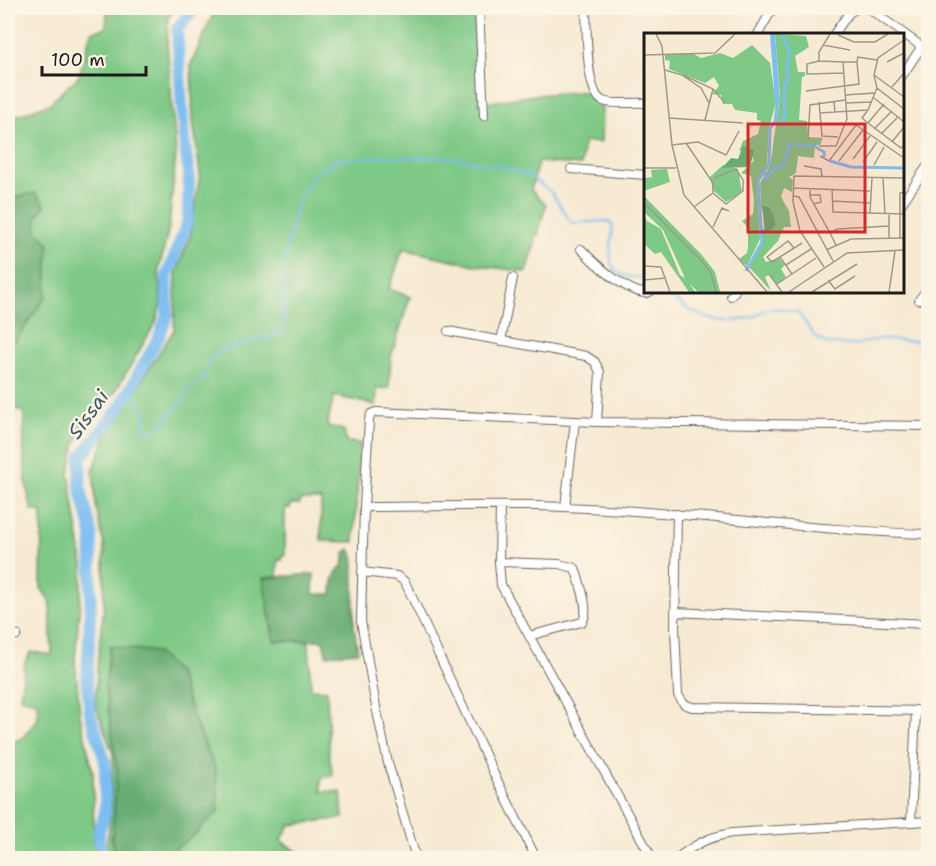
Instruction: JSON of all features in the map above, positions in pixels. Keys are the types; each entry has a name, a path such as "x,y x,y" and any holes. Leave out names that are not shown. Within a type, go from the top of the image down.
{"street":[{"path":"479,8 484,116"},
{"path":"586,8 591,84 597,96 603,101 644,103"},
{"path":"759,33 773,8"},
{"path":"835,33 849,13 857,8"},
{"path":"868,8 925,48 903,75"},
{"path":"903,202 928,165"},
{"path":"571,169 644,175"},
{"path":"581,249 593,262 634,292 647,294 650,292"},
{"path":"501,341 513,278"},
{"path":"919,300 928,288"},
{"path":"448,331 586,356 595,362 600,372 597,422"},
{"path":"416,858 388,763 361,621 369,420 373,413 597,422 928,426"},
{"path":"565,507 575,421"},
{"path":"500,506 501,585 652,858"},
{"path":"364,507 565,507 677,514 876,533 928,534"},
{"path":"677,514 675,612 678,695 684,704 704,707 928,711"},
{"path":"499,562 559,564 575,568 586,610 584,620 529,636"},
{"path":"362,572 397,576 405,582 494,774 536,858"},
{"path":"675,612 928,624"},
{"path":"8,634 17,635"},
{"path":"911,821 916,710"},
{"path":"677,858 712,836 732,832 928,821"}],"green space":[{"path":"107,8 176,8 168,18 167,43 176,154 169,227 159,270 161,303 156,322 115,392 76,442 69,474 83,565 75,661 80,715 93,772 94,858 8,858 8,746 23,737 38,719 37,702 20,698 25,662 31,652 52,655 50,601 41,588 42,511 32,511 29,499 24,462 24,412 8,406 8,344 16,340 37,231 36,218 16,197 8,201 8,119 49,104 79,76 91,32 106,28"},
{"path":"216,8 477,8 479,104 535,95 591,91 602,108 601,142 584,142 581,165 538,162 531,190 546,205 527,272 475,265 403,249 389,289 410,297 391,357 389,388 377,388 376,405 334,396 327,426 344,430 346,442 360,443 354,542 321,541 321,500 300,500 300,504 291,504 290,508 285,508 285,556 282,556 282,560 278,560 277,577 263,578 274,641 309,641 311,689 327,690 329,754 333,776 321,778 321,791 341,792 343,818 290,825 281,841 298,852 292,858 163,858 195,834 219,810 215,767 197,727 113,733 117,770 112,841 117,858 110,858 107,844 113,754 95,704 104,606 104,545 96,507 93,470 106,436 174,330 176,274 191,233 200,174 193,120 191,64"},
{"path":"35,193 45,205 36,219 37,231 49,243 46,296 16,340 8,344 8,201"},
{"path":"350,549 354,558 354,625 358,652 326,655 323,640 274,641 263,578 314,574 313,594 332,594 335,575 343,565 345,553"},
{"path":"110,646 156,652 178,673 197,727 215,767 219,810 195,834 163,858 117,858 112,841 117,770 105,687"}],"waterway":[{"name":"Sissai","path":"100,858 99,830 105,813 105,761 90,713 87,682 92,534 80,486 81,457 119,409 159,337 167,316 167,276 188,220 189,175 184,139 177,29 195,8"},
{"path":"129,390 140,404 144,414 145,432 149,433 159,427 175,410 188,389 205,376 211,359 220,351 281,335 284,330 283,274 288,241 300,195 317,172 335,160 373,157 452,158 499,166 528,175 551,192 572,223 606,221 612,224 610,253 613,267 625,276 644,278"},
{"path":"664,292 692,311 725,321 737,321 774,308 798,312 815,337 828,344 854,345 880,339 928,342"}]}
